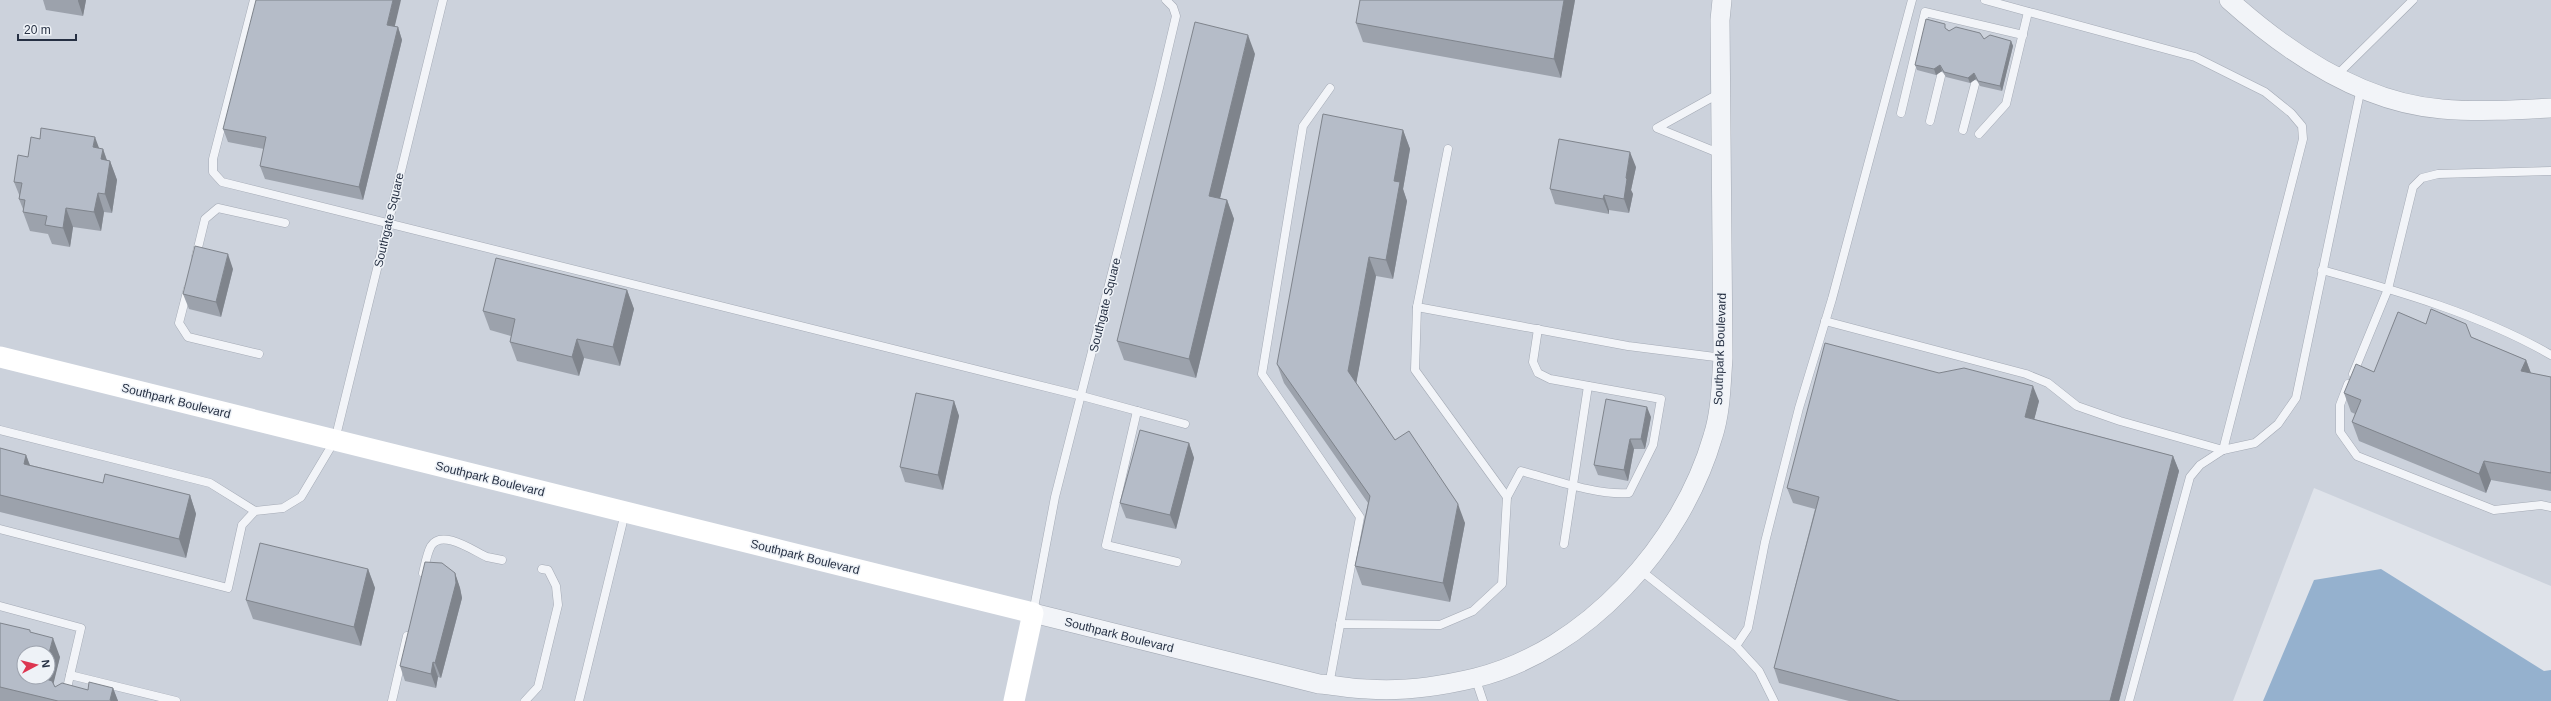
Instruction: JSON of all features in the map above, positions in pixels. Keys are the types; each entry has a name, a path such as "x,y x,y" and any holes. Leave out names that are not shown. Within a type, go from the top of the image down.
{"main road":[{"name":"Southpark Boulevard","path":"0,357 1033,614"},
{"path":"1014,701 1033,614"}],"street":[{"name":"Southpark Boulevard","path":"1033,614 1319,684 1367,690 1400,690 1476,678 1524,660 1570,634 1603,610 1658,548 1674,521 1705,461 1720,406 1723,358 1720,93 1722,0"},
{"path":"2229,0 2273,37 2361,88 2399,101 2441,110 2551,108"}],"lane":[{"path":"254,0 213,159 213,172 222,182 1082,396 1186,424"},
{"name":"Southgate Square","path":"255,510 282,508 301,498 335,440 443,0"},
{"name":"Southgate Square","path":"1033,614 1056,497 1176,16 1173,7 1166,0"},
{"path":"1736,646 1748,628 1765,542 1795,423 1825,321 1912,0"},
{"path":"1985,0 2195,57 2265,92 2291,113 2302,126 2303,139 2223,450"},
{"path":"2337,75 2413,0"},
{"path":"1901,114 1925,12 1955,19 1990,30 2023,35"},
{"path":"1979,134 2006,104 2028,12"},
{"path":"1952,31 1955,19"},
{"path":"1930,121 1941,76"},
{"path":"1963,130 1975,84"},
{"path":"1329,685 1360,517 1262,374 1303,126 1330,88"},
{"path":"2129,701 2190,477 2200,465 2223,450 2255,443 2278,424 2296,398 2361,88"},
{"path":"1720,93 1657,128 1721,154"},
{"path":"1448,149 1417,307 1415,370 1507,497"},
{"path":"2551,171 2438,174 2422,178 2413,187 2388,289 2340,405 2340,432 2357,456 2494,510 2540,505 2551,507"},
{"path":"194,263 205,219 218,208 285,223"},
{"path":"2322,270 2410,295 2508,334 2551,355"},
{"path":"190,278 179,323 188,337 259,354"},
{"path":"1417,307 1669,353 1723,358"},
{"path":"1825,321 2026,374 2048,383 2077,406 2120,421 2223,450"},
{"path":"1340,624 1440,625 1473,611 1502,584 1507,497 1521,470 1573,485 1620,494 1629,493 1653,445 1661,399 1550,379 1538,373 1532,362 1538,329"},
{"path":"1564,544 1588,386"},
{"path":"1137,411 1106,545 1177,562"},
{"path":"0,430 210,483 255,510 242,525 228,588 0,529"},
{"path":"579,701 625,513"},
{"path":"422,580 430,547 435,542 460,542 487,557 502,560"},
{"path":"524,701 538,687 558,605 556,586 548,570 542,569"},
{"path":"1639,569 1736,646 1759,671 1774,701"},
{"path":"0,606 81,628 64,701"},
{"path":"392,701 410,624"},
{"path":"70,675 176,701"},
{"path":"1476,678 1483,701"}],"shaded area":[{"path":"0,0 2551,0 2551,586 2314,488 2233,701 0,701"}],"water":[{"path":"2381,569 2544,671 2551,670 2551,701 2263,701 2314,580"}],"building":[{"path":"256,0 393,0 387,25 398,27 359,187 260,166 266,137 223,129"},
{"path":"1360,0 1564,0 1554,59 1356,23"},
{"path":"1926,19 1945,24 1945,28 1949,31 1956,27 1980,33 1984,39 1990,35 2011,41 2000,86 1978,81 1974,73 1968,78 1944,72 1940,65 1934,69 1915,65"},
{"path":"1195,22 1248,35 1209,196 1227,200 1189,359 1117,341"},
{"path":"1323,114 1403,130 1394,181 1400,182 1386,260 1369,257 1348,371 1395,440 1409,431 1458,504 1443,583 1355,566 1370,496 1277,364"},
{"path":"41,128 95,137 93,147 103,149 101,159 110,161 105,194 98,193 94,212 66,208 63,228 45,225 47,216 23,212 25,200 19,199 22,183 14,182 18,155 28,157 31,137 40,139"},
{"path":"1559,139 1630,152 1624,199 1604,195 1603,199 1550,189"},
{"path":"195,246 228,254 216,302 183,294"},
{"path":"496,258 627,290 613,347 577,339 572,357 510,342 515,319 483,311"},
{"path":"2431,309 2466,324 2471,337 2526,360 2521,371 2551,377 2551,473 2484,461 2479,474 2352,422 2361,400 2344,393 2356,364 2374,372 2398,312 2426,324"},
{"path":"1825,343 1939,373 1964,368 2033,386 2025,417 2173,456 2110,701 1900,701 1774,668 1819,497 1787,488"},
{"path":"916,393 954,401 938,475 900,467"},
{"path":"1606,399 1647,407 1641,439 1630,439 1624,470 1594,465"},
{"path":"1140,430 1189,443 1170,515 1120,503"},
{"path":"0,448 26,455 24,464 103,483 105,474 190,495 179,539 0,495"},
{"path":"260,543 368,569 354,627 246,600"},
{"path":"425,562 442,563 455,573 456,583 435,663 433,662 431,674 400,666"},
{"path":"0,623 30,630 30,632 53,638 51,645 16,645 16,685 54,685 55,687 62,683 88,690 89,682 113,688 110,700 113,701 58,701 0,687"}]}
